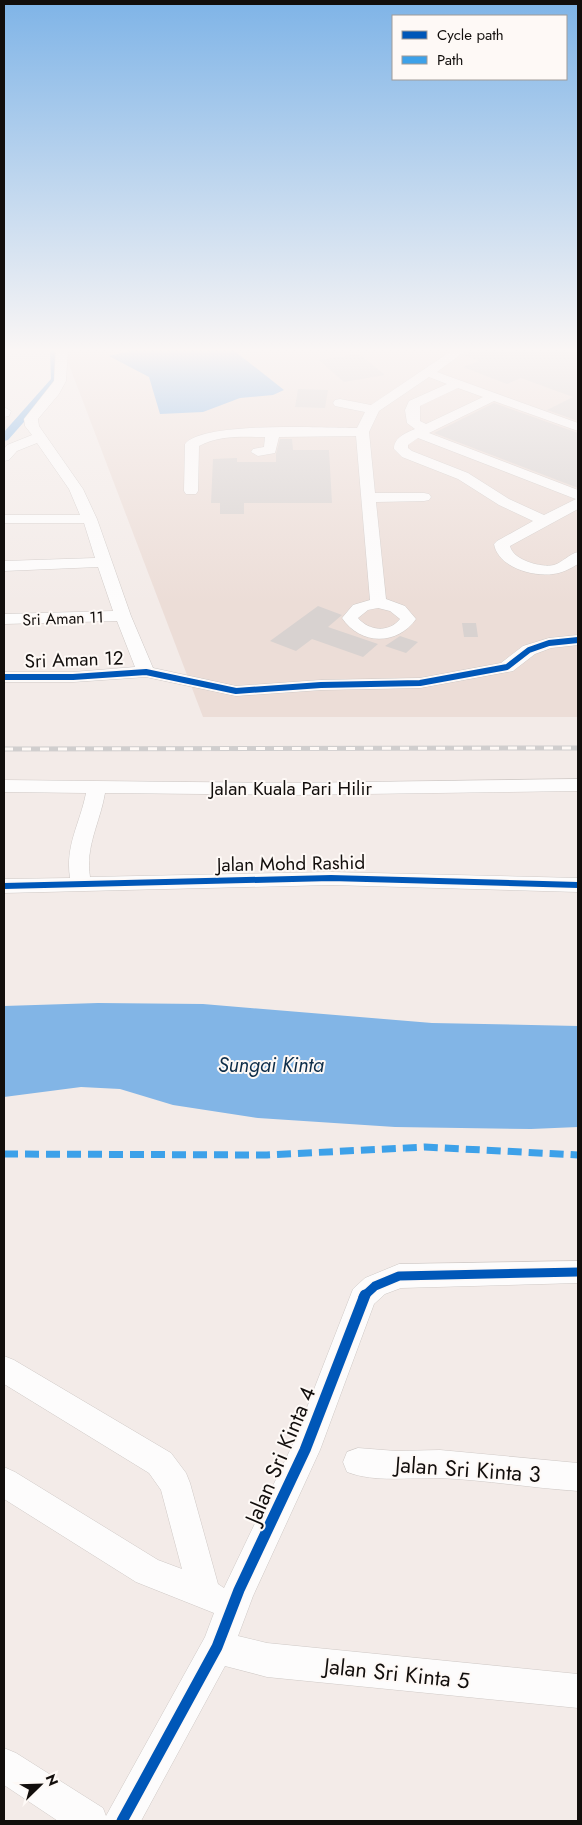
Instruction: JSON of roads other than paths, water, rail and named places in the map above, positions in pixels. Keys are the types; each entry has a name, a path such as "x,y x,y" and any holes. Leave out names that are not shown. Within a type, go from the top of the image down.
{"street":[{"path":"38,434 76,489 90,519 123,616 146,672"},
{"path":"190,491 192,444 206,437 219,434"},
{"path":"258,452 270,450 273,434"},
{"path":"290,434 328,439 351,434"},
{"path":"362,434 378,604"},
{"path":"416,434 401,444 401,449 407,454 463,476 504,502 544,521"},
{"path":"429,434 578,495"},
{"path":"4,457 12,448 40,437"},
{"path":"367,498 424,497"},
{"path":"578,503 502,544 502,549 507,556 536,569 548,571 558,569 578,557"},
{"path":"4,519 90,519"},
{"path":"4,566 105,562"},
{"name":"Sri Aman 11","path":"4,619 123,616"},
{"name":"Sri Aman 12","path":"4,677 73,677 146,672 236,691 321,685 420,683 507,667 529,650 549,643 578,640"},
{"name":"Jalan Kuala Pari Hilir","path":"4,786 292,789 578,785"},
{"path":"81,885 78,864 79,850 92,813 96,788"},
{"name":"Jalan Mohd Rashid","path":"4,886 247,879 370,878 578,884"},
{"name":"Jalan Sri Kinta 4","path":"122,1821 217,1647 231,1609 305,1450 363,1297 375,1286 398,1276 578,1272"},
{"path":"4,1370 160,1463 175,1483 204,1593"},
{"name":"Jalan Sri Kinta 3","path":"358,1462 396,1465 440,1464 578,1477"},
{"path":"4,1482 147,1571 204,1593 231,1609"},
{"name":"Jalan Sri Kinta 5","path":"217,1647 267,1660 578,1690"},
{"path":"4,1765 90,1821"}],"water":[{"name":"Sungai Kinta","path":"98,1003 203,1004 432,1023 578,1026 578,1127 531,1129 395,1127 258,1118 173,1105 120,1089 81,1087 4,1097 4,1006"}],"waterway":[{"path":"4,438 7,434"}],"railway":[{"path":"4,749 578,748"}]}
